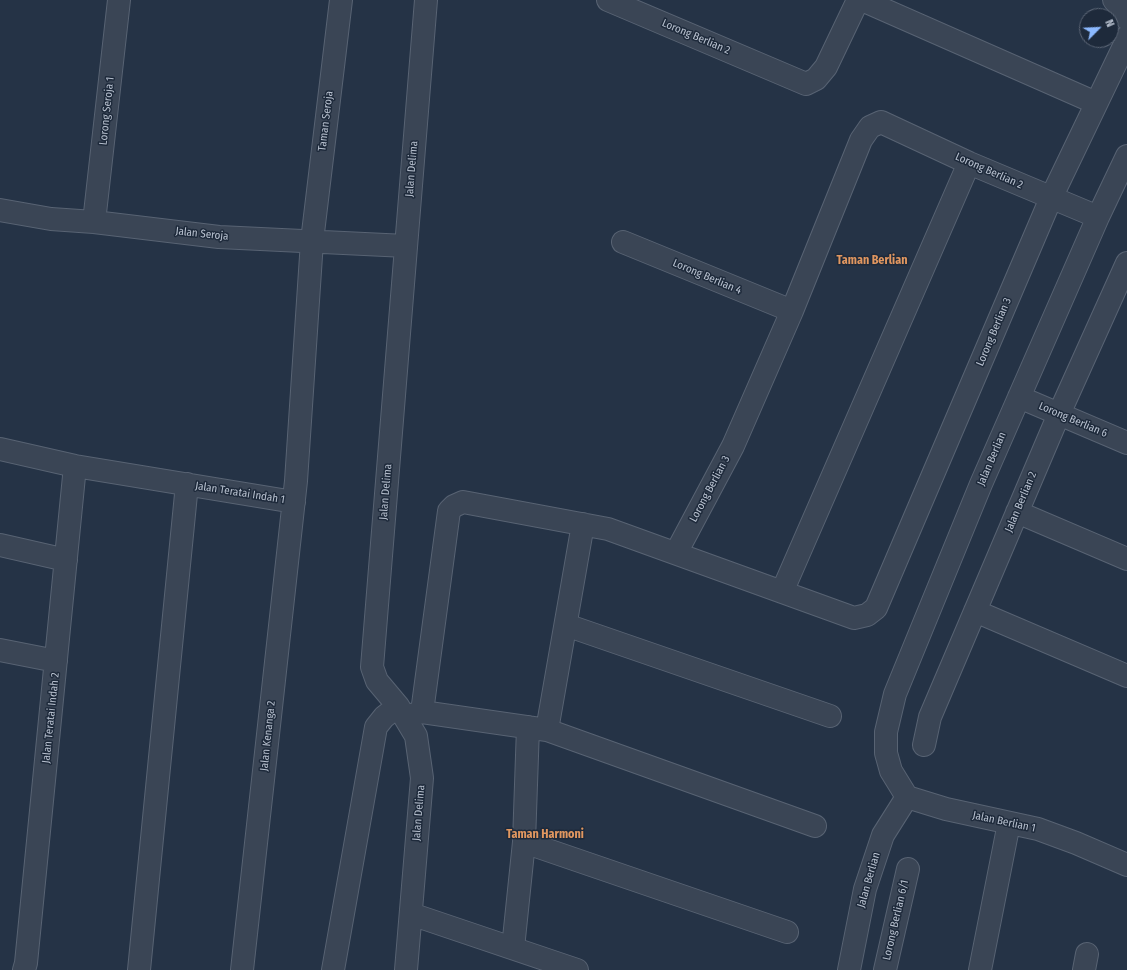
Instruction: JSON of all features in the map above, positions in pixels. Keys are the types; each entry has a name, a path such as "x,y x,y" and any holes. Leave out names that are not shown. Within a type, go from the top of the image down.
{"street":[{"name":"Lorong Seroja 1","path":"94,222 119,0"},
{"name":"Taman Seroja","path":"312,241 341,0"},
{"name":"Jalan Delima","path":"406,970 422,778 416,736 409,712 377,681 372,667 426,0"},
{"name":"Lorong Berlian 2","path":"608,0 806,84 816,79 826,67 858,0"},
{"path":"862,0 1096,104"},
{"path":"1114,0 1124,11 1127,19"},
{"name":"Lorong Berlian 3","path":"782,592 854,618 867,615 876,608 1051,198 1126,42 1127,37"},
{"name":"Lorong Berlian 2","path":"881,122 970,163 1098,217"},
{"name":"Lorong Berlian 3","path":"676,553 733,446 792,311 861,140 870,127 881,122"},
{"name":"Jalan Berlian","path":"849,970 865,889 883,835 907,797 890,770 886,753 886,732 895,694 981,484 1098,217 1127,156"},
{"path":"409,712 449,511 454,506 463,502 608,529 782,592 970,163"},
{"name":"Jalan Seroja","path":"0,210 51,219 94,222 219,237 406,246"},
{"name":"Jalan Teratai Indah 1","path":"0,448 75,466 294,502 312,241"},
{"name":"Lorong Berlian 4","path":"623,242 792,311"},
{"name":"Jalan Berlian 2","path":"924,745 930,717 1059,414 1127,263"},
{"name":"Lorong Berlian 6","path":"1019,397 1127,444"},
{"name":"Jalan Teratai Indah 2","path":"24,970 75,466"},
{"path":"139,970 187,484"},
{"name":"Jalan Kenanga 2","path":"242,970 294,502"},
{"path":"1017,512 1127,559"},
{"path":"513,948 538,728 566,625 583,524"},
{"path":"0,545 66,560"},
{"path":"975,611 1127,676"},
{"path":"566,625 830,716"},
{"path":"0,650 56,661"},
{"path":"333,970 376,727 384,717 409,712 538,728 815,826"},
{"name":"Jalan Berlian 1","path":"907,797 946,809 1038,829 1076,843 1127,865"},
{"path":"980,970 1009,823"},
{"path":"524,842 787,932"},
{"name":"Lorong Berlian 6/1","path":"885,970 908,869"},
{"path":"411,914 576,970"}],"district":[{"name":"Taman Berlian","path":"872,261"},
{"name":"Taman Harmoni","path":"545,835"}]}
